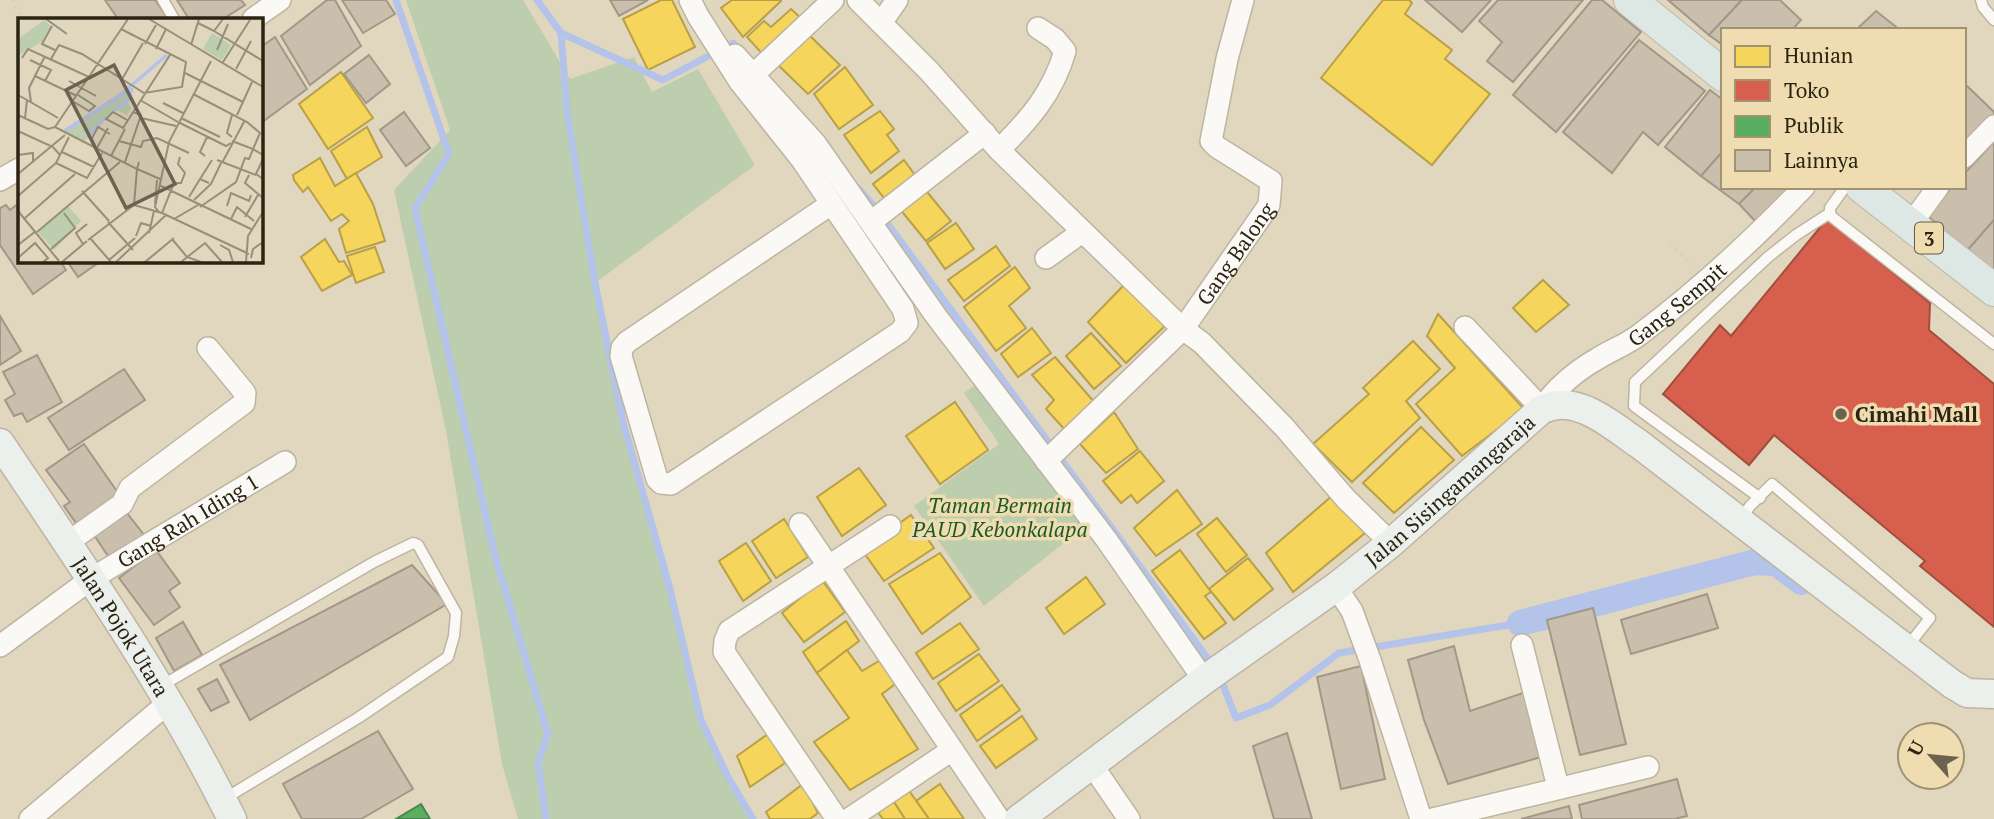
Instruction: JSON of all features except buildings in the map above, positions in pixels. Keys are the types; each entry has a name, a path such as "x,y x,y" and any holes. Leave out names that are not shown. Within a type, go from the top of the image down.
{"main road":[{"path":"1630,0 1721,73"},
{"name":"3","path":"1866,189 1994,290"},
{"name":"Jalan Sisingamangaraja","path":"1019,819 1215,672 1336,587 1391,543 1542,410 1558,405 1573,406 1586,411 1639,444 1967,693 1994,694"},
{"name":"Jalan Pojok Utara","path":"0,443 91,579 163,696 227,809"}],"street":[{"path":"251,12 280,0"},
{"path":"690,0 740,82 802,160 903,309 907,323 900,332 671,484 662,483 657,479 621,356 622,348 627,342 831,204"},
{"path":"753,75 833,0"},
{"path":"858,0 929,71 999,150 1183,329 1202,343 1284,427 1346,499 1391,543"},
{"path":"881,23 897,0"},
{"name":"Gang Balong","path":"1183,329 1269,205 1271,181 1211,141 1227,59 1243,0"},
{"path":"999,150 1034,114 1060,69 1065,51 1055,39 1038,28"},
{"path":"708,29 725,43 815,144 936,316 1106,539 1215,672"},
{"path":"1966,156 1994,126"},
{"path":"871,222 985,133"},
{"path":"0,180 18,170"},
{"name":"Gang Sempit","path":"1542,410 1556,391 1576,374 1637,337 1707,279 1802,189"},
{"path":"1911,224 1937,189"},
{"path":"1046,258 1082,232"},
{"path":"1465,327 1542,410"},
{"path":"1046,461 1183,329"},
{"path":"67,543 122,504 130,488 244,403 245,393 208,348"},
{"name":"Gang Rah Iding 1","path":"0,646 91,579 285,463"},
{"path":"800,524 999,819"},
{"path":"836,819 724,652 725,641 729,631 890,526"},
{"path":"1336,587 1352,611 1370,660 1421,819"},
{"path":"1522,645 1558,788"},
{"path":"30,819 163,696"},
{"path":"849,819 952,750"},
{"path":"1092,765 1129,819"},
{"path":"1433,819 1648,768"}],"lane":[{"path":"163,0 173,18"},
{"path":"1981,0 1994,20"},
{"path":"1844,189 1830,208 1832,217 1994,344"},
{"path":"1760,498 1634,406 1635,382 1768,257 1796,234 1830,213"},
{"path":"1739,522 1750,506 1772,484 1930,618 1906,648"},
{"path":"163,696 374,562 407,545 418,545 456,613 454,636 448,657 227,809"}],"path":[{"path":"12,0 21,18"},
{"path":"1671,244 1707,279"}],"green space":[{"path":"406,0 523,0 570,79 634,57 652,92 698,69 755,165 595,283 623,422 670,589 701,720 728,777 753,819 518,819 502,764 446,431 394,190 450,130"},
{"name":"Taman Bermain PAUD Kebonkalapa","path":"982,381 1088,524 984,606 914,506 999,444 964,393"}],"waterway":[{"path":"396,0 449,154 415,208 495,556 548,734 538,763 546,819"},
{"path":"537,0 561,33 567,112 595,283 623,422 670,589 701,720 728,777 753,819"},
{"path":"561,33 663,80 733,43 740,52"},
{"path":"858,188 879,212 1214,667"},
{"path":"1520,623 1755,562 1776,563 1801,582"},
{"path":"1220,677 1236,718 1270,705 1339,653 1520,623"}],"place":[{"name":"Cimahi Mall","path":"1841,414"}]}
